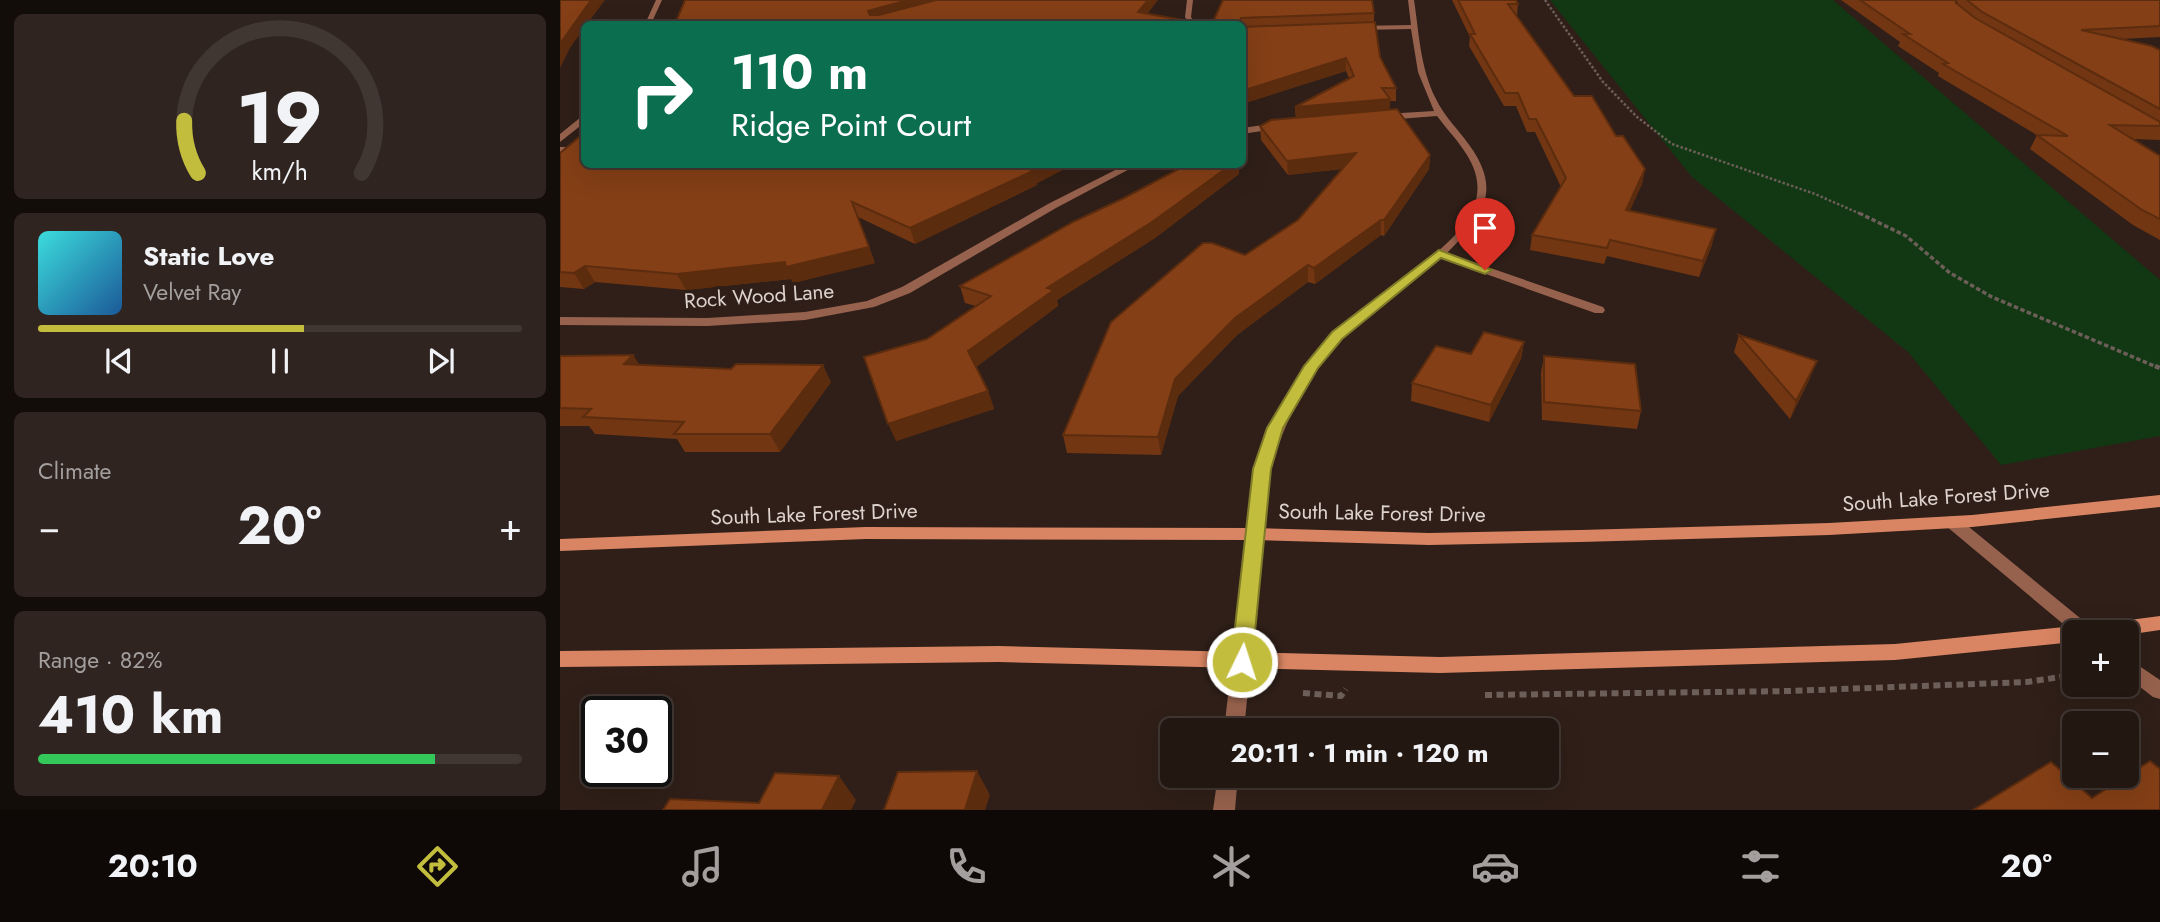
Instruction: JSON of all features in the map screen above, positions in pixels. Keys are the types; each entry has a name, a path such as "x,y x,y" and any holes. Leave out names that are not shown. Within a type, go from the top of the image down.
{"main road":[{"name":"South Lake Forest Drive","path":"560,545 866,533 1517,538 1829,529 1952,522 2160,501"},
{"path":"2139,626 2160,623"},
{"path":"560,659 999,654 1440,665 1881,653 2062,635"}],"street":[{"path":"649,21 659,0"},
{"path":"1190,0 1188,17 1190,21"},
{"path":"1235,718 1262,469 1275,428 1312,366 1337,335 1439,254 1466,229 1477,212 1483,195 1480,172 1473,156 1432,99 1419,60 1411,0"},
{"path":"1346,29 1416,27"},
{"path":"1375,118 1440,113"},
{"path":"560,139 581,122"},
{"path":"1246,131 1284,126"},
{"path":"560,150 581,150"},
{"name":"Rock Wood Lane","path":"560,321 707,322 805,316 870,304 906,290 1052,206 1127,168"},
{"path":"1439,254 1599,310"},
{"path":"1952,522 2070,620"},
{"path":"2139,675 2160,691"},
{"path":"1224,810 1227,788"}],"path":[{"path":"1545,0 1603,82 1637,117 1672,144 1815,194 1885,225 1906,236 1950,273 1993,297 2160,368"}],"green space":[{"path":"1550,0 1833,0 2160,280 2160,436 2001,465 1908,352 1692,177"}],"building":[{"path":"560,0 591,0 560,44"},
{"path":"685,0 908,0 868,11 870,15 879,15 936,0 1148,0 1138,12 1188,21 676,21"},
{"path":"1223,0 1372,0 1374,13 1241,18 1240,21 1213,21"},
{"path":"1458,0 1516,0 1518,4 1508,4 1574,96 1592,96 1616,136 1623,136 1645,169 1626,210 1716,229 1703,261 1610,240 1607,248 1532,235 1566,178 1536,119 1529,119 1518,93 1505,93 1470,34 1475,34"},
{"path":"1860,0 1955,0 1975,18 2160,122 2160,126 2110,125 2160,156 2160,219 2142,210 2037,135 2068,136 1943,64 1948,63 1903,34 1910,34"},
{"path":"1967,0 2160,0 2160,26 2081,30 2160,50 2160,109 1982,12"},
{"path":"1375,22 1380,57 1396,88 1382,88 1390,99 1295,107 1354,76 1346,58 1246,90 1246,27"},
{"path":"1397,109 1430,155 1384,220 1314,268 1308,265 1235,318 1175,379 1158,437 1063,435 1111,322 1203,243 1212,243 1245,255 1298,220 1356,153 1287,161 1260,126 1271,120"},
{"path":"581,136 581,168 1035,168 910,228 852,202 869,247 786,267 785,262 677,274 585,266 574,273 560,272 560,153"},
{"path":"1180,168 1226,168 1152,222 1047,288 1054,290 968,351 988,391 888,424 864,357 927,339 991,296 960,286 1073,222"},
{"path":"1484,332 1524,342 1491,405 1412,383 1436,346 1471,354"},
{"path":"1739,335 1817,361 1796,401"},
{"path":"633,355 624,364 731,369 736,364 823,365 770,434 674,434 684,422 583,417 591,409 560,408 560,356"},
{"path":"1544,356 1635,364 1641,411 1544,402"},
{"path":"2150,761 2160,769 2160,810 1973,810 2051,762 2062,772 2062,788 2081,788 2092,798 2108,788 2139,788 2139,768"},
{"path":"977,771 965,810 884,810 898,772"},
{"path":"775,773 839,776 822,810 663,810 670,799 759,803"}],"route":[{"path":"1242,662 1262,469 1275,428 1293,395 1337,335 1439,254 1485,270"}]}
